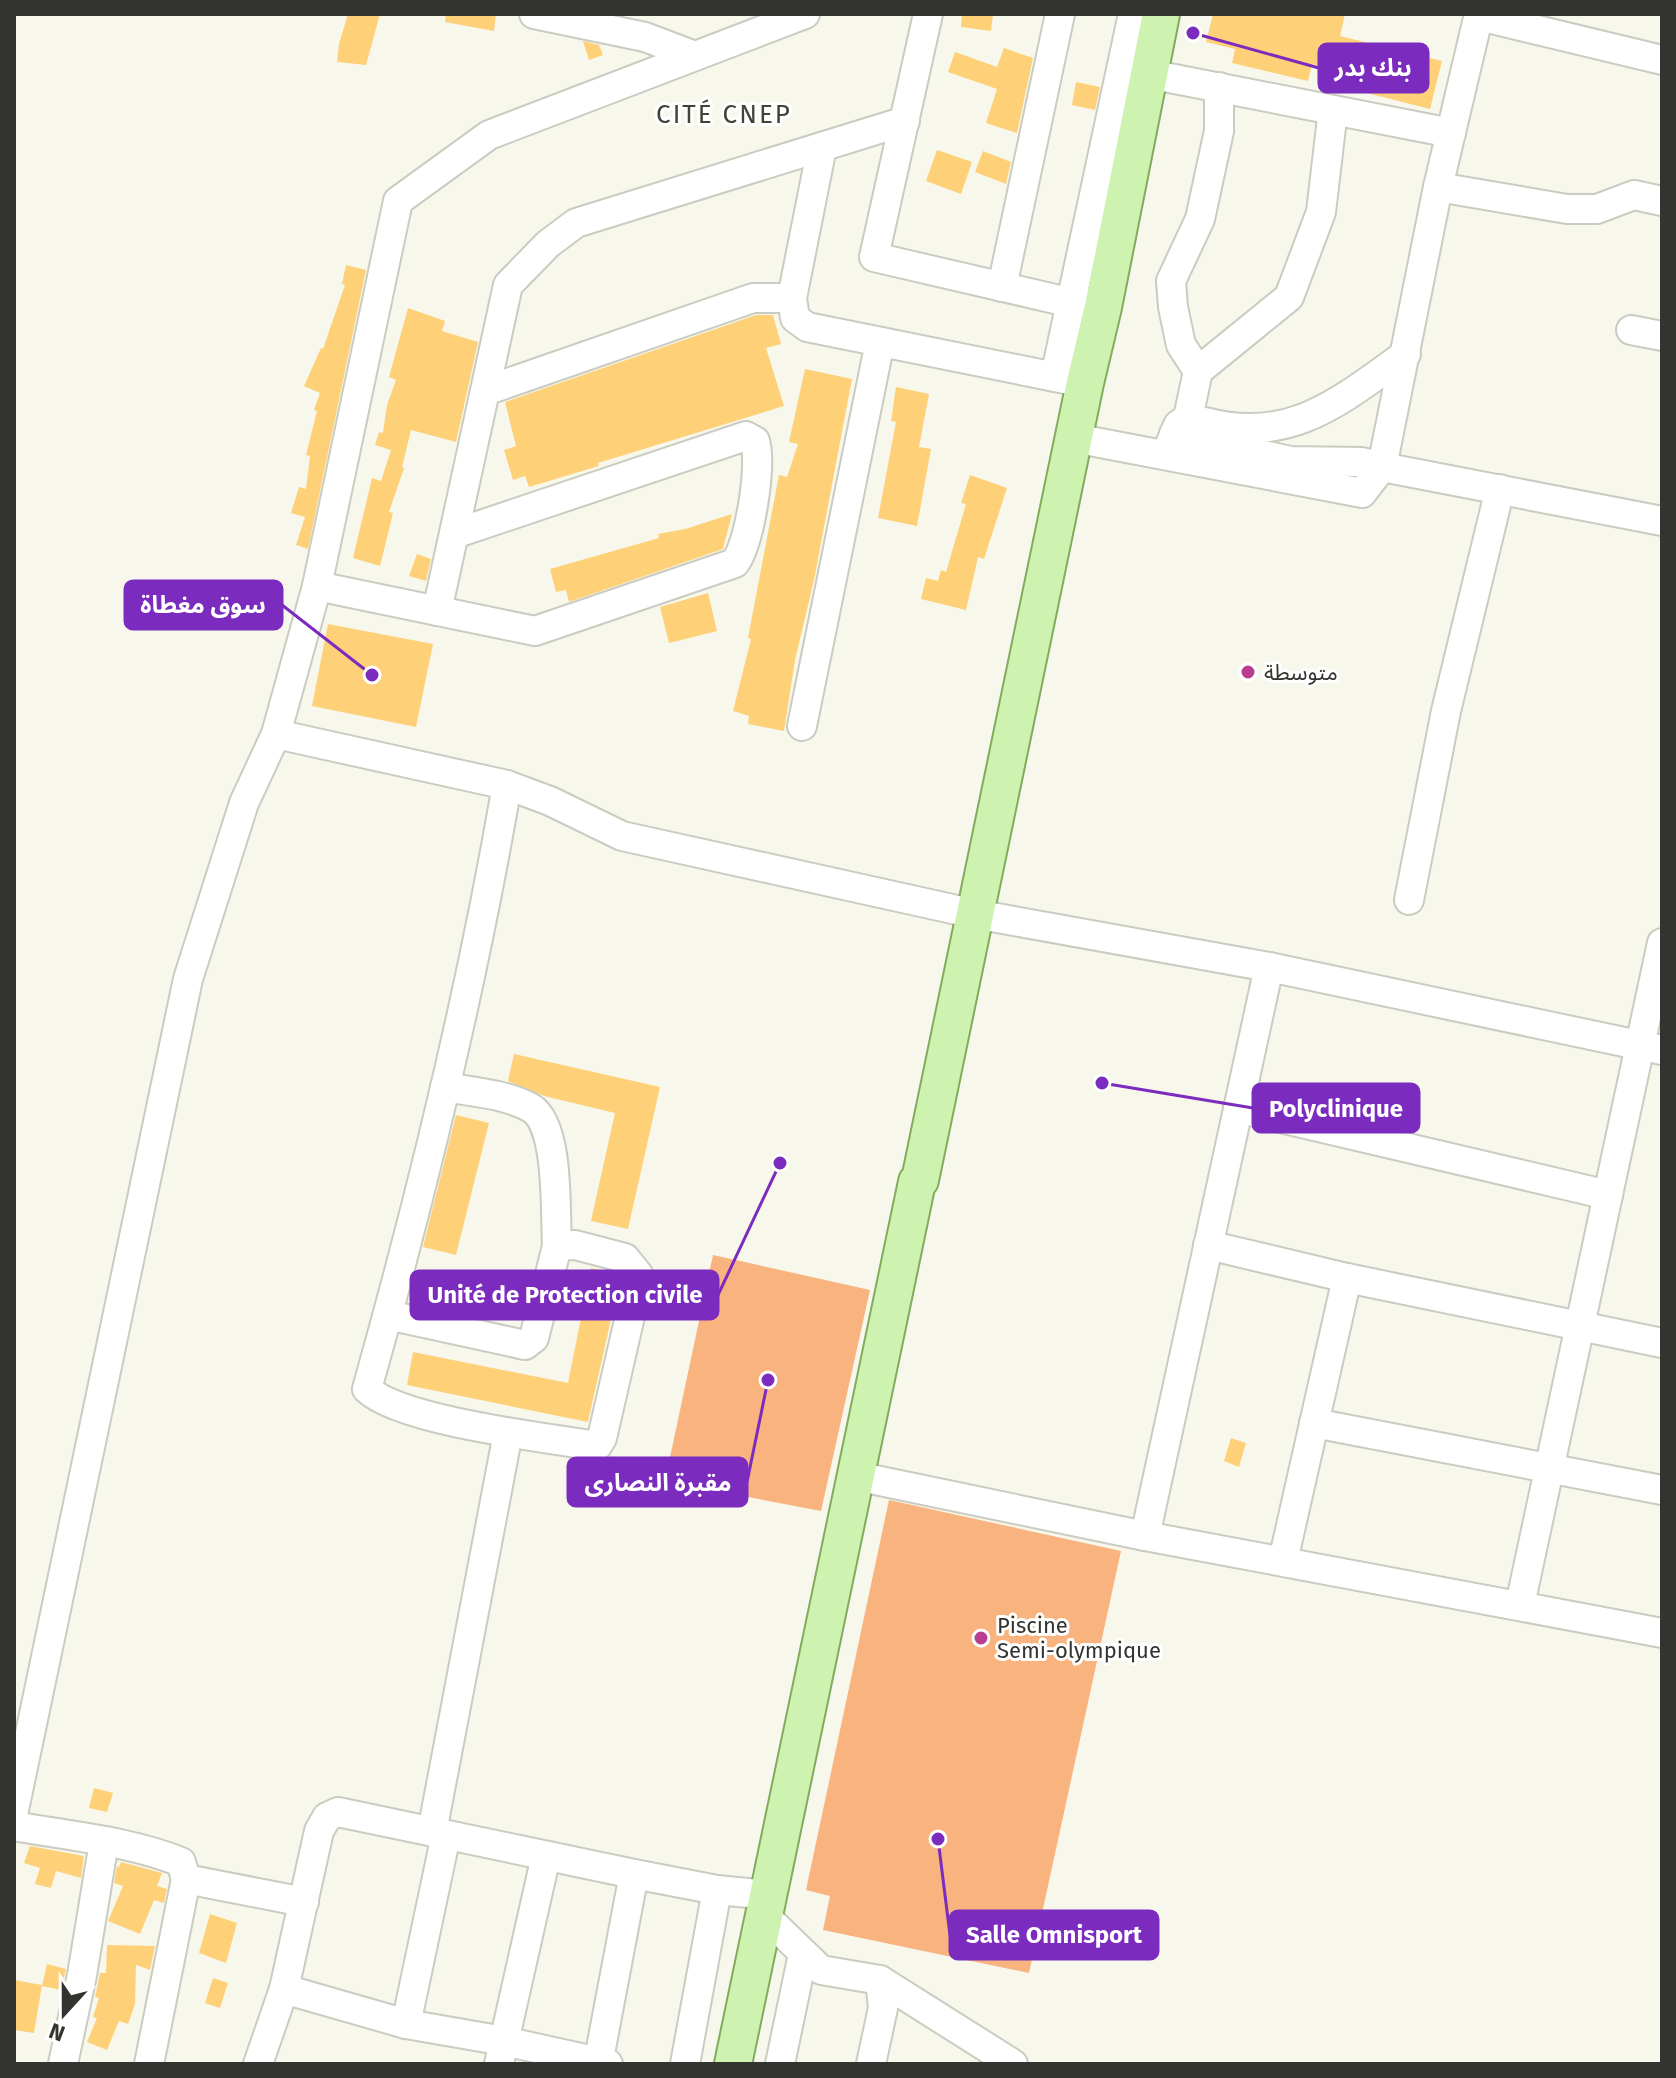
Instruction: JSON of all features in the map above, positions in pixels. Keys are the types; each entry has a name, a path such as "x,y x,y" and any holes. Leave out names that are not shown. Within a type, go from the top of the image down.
{"main road":[{"path":"733,2064 1074,438 1070,380 1149,74 1161,14"}],"street":[{"path":"534,14 645,37 695,56"},
{"path":"14,1810 188,979 244,803 276,734 317,586 398,201 489,135 805,14"},
{"path":"928,14 874,257 1088,305 1133,14"},
{"path":"1002,287 1060,14"},
{"path":"1382,467 1438,187 1479,15 1662,60"},
{"path":"1149,74 1451,133"},
{"path":"1198,371 1181,345 1171,281 1200,219 1219,131 1219,87"},
{"path":"1176,436 1198,371 1289,297 1321,212 1333,110"},
{"path":"437,611 508,285 548,244 576,223 905,121"},
{"path":"822,147 792,298 795,318 807,327 1070,380"},
{"path":"1438,187 1567,209 1597,209 1634,195 1662,201"},
{"path":"485,391 753,298 792,298"},
{"path":"1631,330 1662,336"},
{"path":"802,726 880,342"},
{"path":"1074,438 1176,436 1248,430 1302,421 1338,402 1406,354"},
{"path":"317,586 535,631 735,563 743,552 758,469 755,441 746,436 454,534"},
{"path":"1176,436 1290,461 1362,462 1662,521"},
{"path":"1409,900 1446,711 1500,489"},
{"path":"276,734 507,785 550,801 622,836 975,914 1269,967 1651,1048"},
{"path":"507,785 486,910 445,1087 367,1389 375,1397 398,1407 508,1433 597,1446 602,1438 638,1274 625,1258 575,1245 557,1246"},
{"path":"1520,1605 1608,1195 1651,1048 1662,943"},
{"path":"1145,1536 1269,967"},
{"path":"388,1315 525,1345 534,1338 557,1246 553,1160 545,1122 533,1109 511,1100 445,1087"},
{"path":"1238,1108 1608,1195"},
{"path":"1208,1245 1347,1278 1662,1343"},
{"path":"1283,1561 1347,1278"},
{"path":"1314,1423 1662,1490"},
{"path":"406,2024 508,1433"},
{"path":"856,1476 1145,1536 1662,1633"},
{"path":"258,2064 284,1989 319,1831 327,1817 338,1812 717,1890 767,1905 803,1954 821,1970 880,1980 1013,2064"},
{"path":"14,1826 104,1842 164,1855 181,1862 186,1879 149,2064"},
{"path":"63,2064 82,1975 104,1842"},
{"path":"502,2052 546,1856"},
{"path":"284,1989 502,2052 601,2063 634,1874"},
{"path":"186,1879 304,1902"},
{"path":"685,2064 717,1890"},
{"path":"780,2064 803,1954"},
{"path":"871,2064 883,2008 880,1980"}],"shaded area":[{"path":"713,1255 870,1290 821,1511 665,1481"},
{"path":"889,1500 1121,1551 1029,1973 823,1930 830,1896 806,1890"}],"building":[{"path":"348,14 380,14 366,65 337,62"},
{"path":"446,14 496,14 494,31 445,22"},
{"path":"962,14 993,14 991,31 961,27"},
{"path":"1213,14 1345,14 1340,36 1442,61 1430,109 1347,88 1350,74 1312,64 1308,81 1232,63 1235,49 1206,42"},
{"path":"583,41 599,45 603,55 589,60"},
{"path":"1004,48 1033,58 1017,133 986,123 997,89 948,72 955,52 997,67"},
{"path":"1076,82 1100,87 1095,110 1072,105"},
{"path":"937,150 972,162 961,194 926,181"},
{"path":"983,151 1011,162 1006,184 975,172"},
{"path":"346,265 366,270 308,549 296,545 305,517 291,513 299,487 306,489 310,456 306,455 320,393 304,386 323,349 345,285 342,284"},
{"path":"408,308 445,321 442,331 478,342 456,442 411,430 404,468 389,512 393,513 380,566 353,558 372,478 381,481 391,450 375,445 379,432 383,433 387,405 396,380 389,377"},
{"path":"756,315 773,315 781,344 766,348 784,406 529,487 525,476 513,480 504,450 516,446 505,402"},
{"path":"805,369 852,379 814,580 795,660 784,731 748,724 749,716 733,711 751,639 748,638 779,475 787,477 798,444 789,442"},
{"path":"896,387 929,394 919,447 931,449 917,526 878,518 896,422 891,421"},
{"path":"970,475 1007,488 984,559 978,557 966,610 921,599 926,578 938,581 941,570 946,572 966,504 961,503"},
{"path":"732,514 723,549 569,602 566,590 556,592 550,569"},
{"path":"417,554 431,559 426,581 409,576"},
{"path":"708,593 717,631 669,643 660,607"},
{"path":"328,624 433,644 416,727 312,706"},
{"path":"514,1054 660,1087 628,1229 591,1221 615,1113 544,1096 508,1081"},
{"path":"456,1115 489,1123 456,1255 423,1247"},
{"path":"591,1268 615,1273 620,1279 588,1422 407,1385 413,1352 568,1383"},
{"path":"1231,1438 1246,1443 1239,1467 1224,1461"},
{"path":"94,1788 113,1793 107,1812 89,1808"},
{"path":"30,1846 84,1856 81,1878 56,1871 51,1888 35,1884 40,1868 24,1863"},
{"path":"121,1862 162,1873 157,1886 167,1889 164,1903 154,1900 140,1934 108,1921 123,1886 114,1883 117,1866"},
{"path":"210,1914 237,1923 226,1963 199,1953"},
{"path":"107,1945 155,1946 150,1970 136,1965 135,2004 128,2024 119,2021 107,2050 87,2042 97,2018 93,2017 99,1998 95,1997 100,1973 106,1973"},
{"path":"47,1964 66,1969 61,1990 42,1986"},
{"path":"213,1978 228,1983 220,2008 205,2003"},
{"path":"14,1980 42,1985 34,2033 14,2030"}],"place":[{"name":"بنك بدر","path":"1193,33"},
{"name":"متوسطة","path":"1248,672"},
{"name":"سوق مغطاة","path":"372,675"},
{"name":"Polyclinique","path":"1102,1083"},
{"name":"Unité de Protection civile","path":"780,1163"},
{"name":"مقبرة النصارى","path":"768,1380"},
{"name":"Piscine Semi-olympique","path":"981,1638"},
{"name":"Salle Omnisport","path":"938,1839"}],"district":[{"name":"CITÉ CNEP","path":"724,114"}]}
